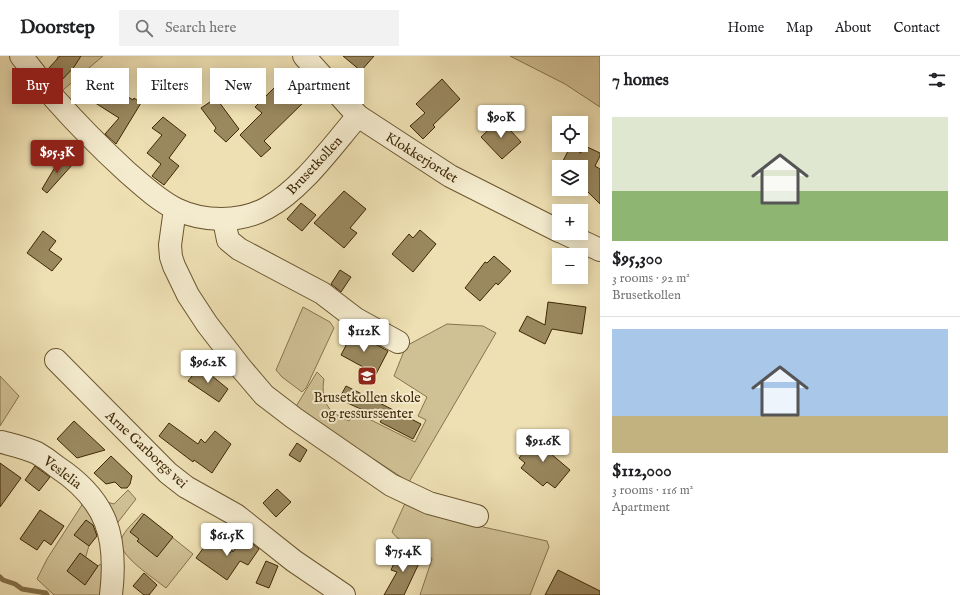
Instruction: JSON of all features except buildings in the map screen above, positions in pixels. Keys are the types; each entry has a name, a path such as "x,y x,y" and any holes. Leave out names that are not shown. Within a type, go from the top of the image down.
{"street":[{"name":"Brusetkollen","path":"21,56 54,98 107,154 145,188 175,209 194,215 224,220 248,216 266,209 284,197 301,182 358,116"},
{"name":"Klokkerjordet","path":"304,56 358,116 450,176 552,227"},
{"path":"175,209 170,245 170,257 174,266 188,295 207,324 264,395 294,418 391,485 429,503 477,516"},
{"path":"224,220 228,240 239,249 322,293 356,319 398,342"},
{"path":"579,240 600,250"},
{"name":"Arne Garborgs vei","path":"56,360 168,473 186,487 236,515 294,561 344,595"},
{"name":"Veslelia","path":"2,442 37,453 76,480 95,501 106,522 111,538 114,573 111,595"}],"shaded area":[{"path":"58,56 103,56 89,68 71,68 71,83 63,90 63,68 54,68"},
{"path":"510,56 600,56 600,107 565,84"},
{"path":"303,307 330,322 334,328 306,388 302,392 282,377 276,370"},
{"path":"447,324 483,326 496,333 409,482 295,408 317,372 324,379 323,392 325,400 329,408 336,414 349,421 355,412 415,442 426,420 418,416 427,397 394,376 406,346"},
{"path":"0,376 19,396 0,426"},
{"path":"415,488 483,527 547,541 549,547 530,595 420,595 432,559 428,554 396,537 392,532 411,490"},
{"path":"128,490 136,499 115,526 107,502 114,504"},
{"path":"87,497 101,535 93,532 81,573 104,563 106,595 54,595 37,579 47,559"},
{"path":"142,513 193,554 166,588 130,559 121,546 123,536"}],"waterway":[{"path":"0,577 22,589 46,593 47,595"}],"place":[{"name":"Brusetkollen skole og ressurssenter","path":"367,376"}]}
